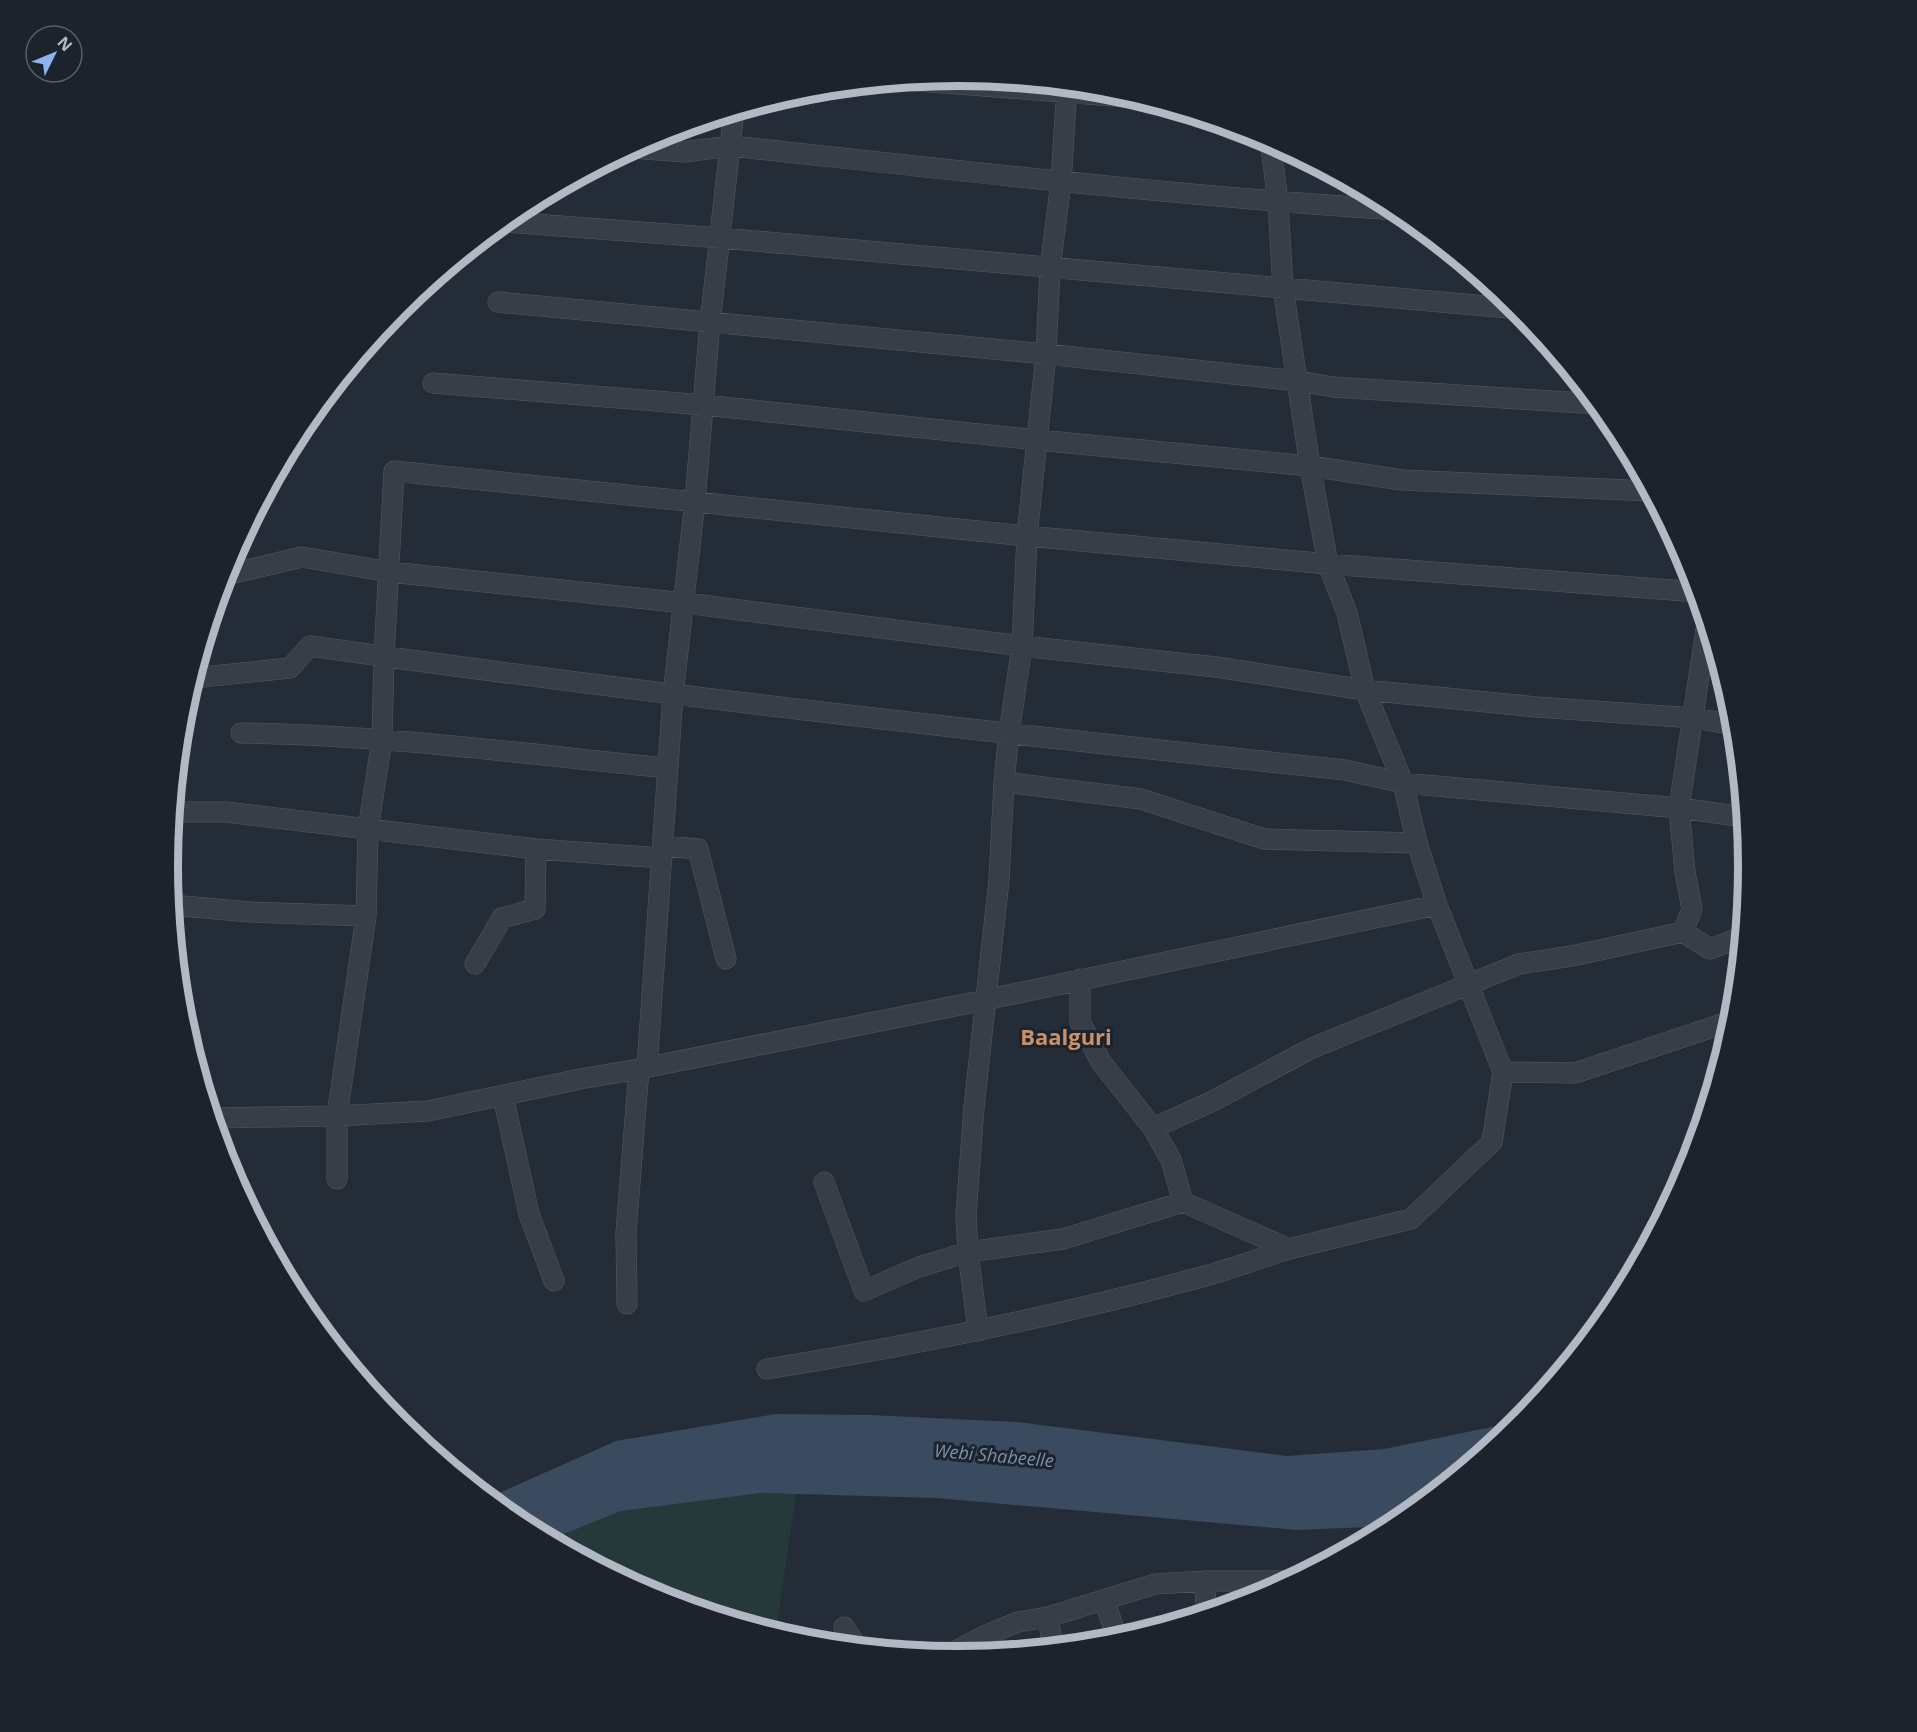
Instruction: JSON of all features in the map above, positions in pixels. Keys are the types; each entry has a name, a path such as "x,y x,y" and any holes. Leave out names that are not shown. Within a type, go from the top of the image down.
{"street":[{"path":"978,1331 968,1252 966,1215 974,1107 999,880 1004,782 1022,646 1027,536 1046,354 1050,268 1061,182 1067,93"},
{"path":"627,1304 626,1233 663,852 673,695 685,603 710,322 733,119"},
{"path":"650,149 684,152 731,146 1061,182 1278,202 1379,209"},
{"path":"767,1369 878,1351 1024,1322 1196,1279 1289,1249 1411,1220 1492,1142 1503,1072 1437,905 1417,843 1403,783 1365,690 1347,613 1328,564 1310,466 1283,288 1278,202 1271,151"},
{"path":"517,223 721,238 1503,308"},
{"path":"498,302 1046,354 1298,381 1333,387 1587,403"},
{"path":"434,383 704,405 1310,466 1402,480 1642,491"},
{"path":"337,1179 337,1116 366,916 368,830 382,739 394,471 1027,536 1328,564 1689,591"},
{"path":"235,573 302,557 390,572 685,603 1022,646 1216,667 1365,690 1537,707 1694,718 1725,723"},
{"path":"1683,932 1692,909 1685,872 1679,808 1705,639"},
{"path":"202,677 290,668 310,646 673,695 1345,770 1403,783 1679,808 1737,816"},
{"path":"241,733 382,739 667,768"},
{"path":"1004,782 1141,800 1264,839 1417,843"},
{"path":"180,812 226,812 536,849 663,852 698,849 726,959"},
{"path":"475,964 502,918 535,909 536,849"},
{"path":"219,1118 337,1116 428,1111 985,1000 1437,905"},
{"path":"180,906 250,912 366,916"},
{"path":"1153,1128 1213,1101 1312,1048 1519,964 1572,956 1683,932 1710,949 1735,940"},
{"path":"1080,979 1080,1022 1101,1062 1153,1128 1171,1160 1183,1202"},
{"path":"1503,1072 1575,1073 1723,1024"},
{"path":"503,1096 529,1214 554,1281"},
{"path":"824,1182 864,1292 919,1267 968,1252 1063,1239 1183,1202 1289,1249"},
{"path":"1204,1581 1206,1606"},
{"path":"967,1646 1018,1622 1048,1617 1155,1584 1270,1581"},
{"path":"1104,1600 1115,1631"},
{"path":"1048,1617 1052,1641"},
{"path":"844,1627 852,1639"}],"shaded area":[{"path":"761,1493 796,1494 777,1623 775,1625 756,1620 660,1587 613,1566 559,1536 621,1511"}],"water":[{"name":"Webi Shabeelle","path":"776,1414 869,1415 1017,1422 1287,1456 1384,1449 1503,1425 1434,1485 1373,1527 1297,1530 936,1498 761,1493 621,1511 559,1536 496,1494 616,1441"}],"district":[{"name":"Baalguri","path":"1066,1037"}]}
